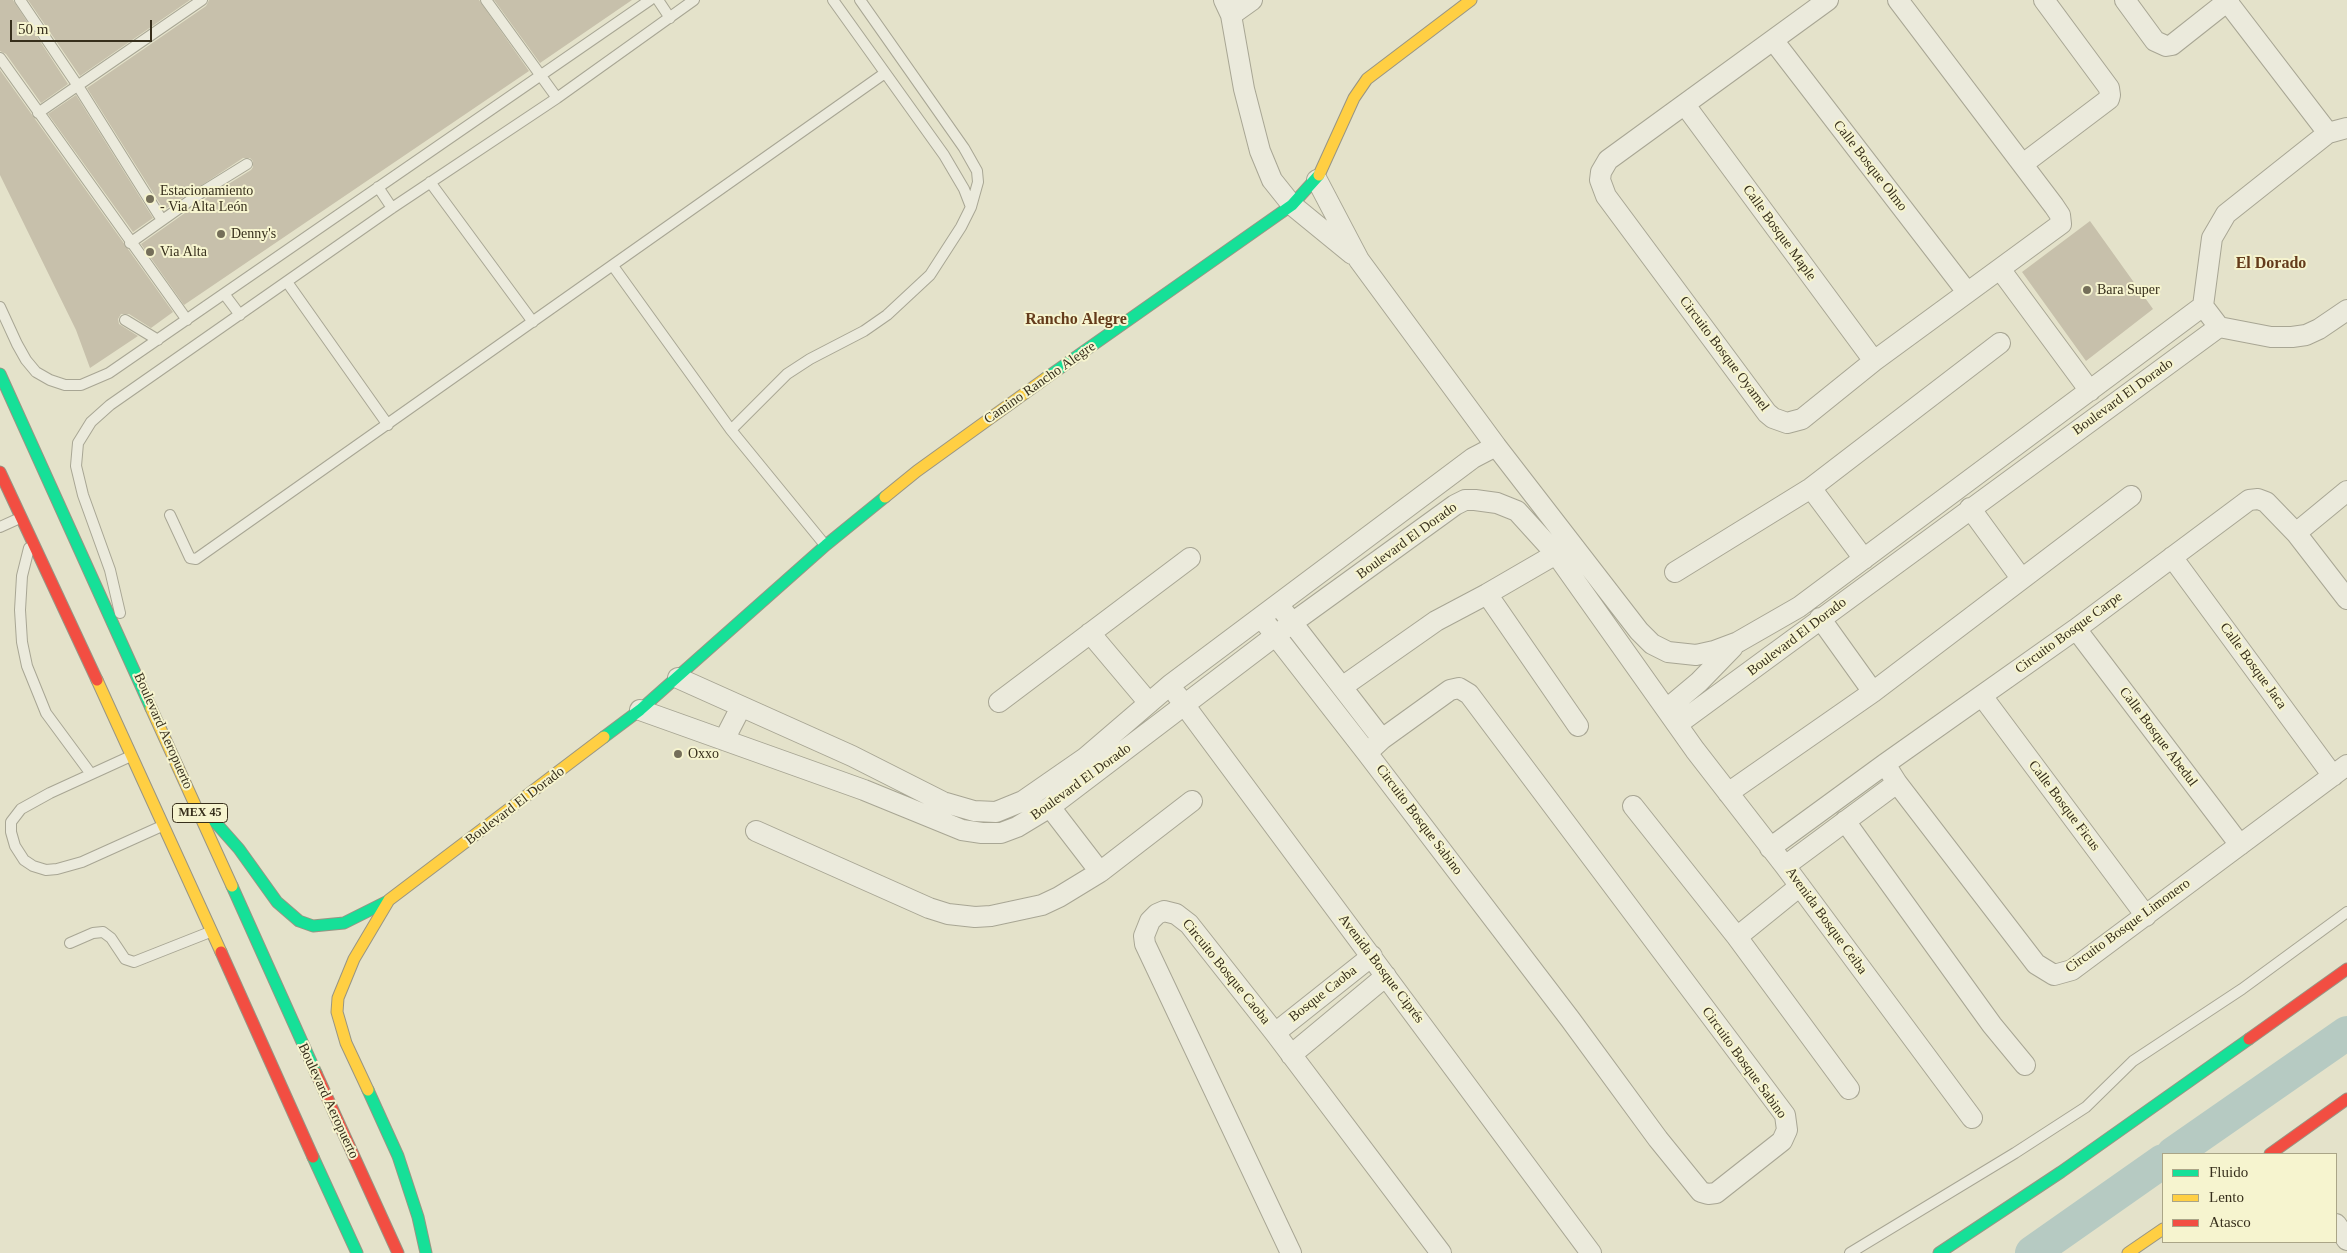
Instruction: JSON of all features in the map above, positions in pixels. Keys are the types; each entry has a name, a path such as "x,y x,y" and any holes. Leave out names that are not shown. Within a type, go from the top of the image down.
{"main road":[{"name":"Camino Rancho Alegre","path":"678,678 826,546 917,471 1007,405 1292,205 1317,180 1354,98 1367,79 1471,0"},
{"name":"Boulevard Aeropuerto","path":"0,374 398,1253"},
{"name":"MEX 45","path":"0,472 132,756 162,826 357,1253"},
{"name":"Boulevard El Dorado","path":"389,900 640,710 678,678"},
{"path":"194,800 239,849 277,902 299,921 312,926 344,923 389,900"},
{"path":"389,900 354,960 338,998 337,1012 346,1043 398,1156 418,1217 426,1253"},
{"path":"1939,1253 2061,1172 2347,969"},
{"path":"2279,1152 2347,1099"},
{"path":"2128,1253 2162,1230"}],"street":[{"path":"1228,7 1252,0"},
{"name":"Circuito Bosque Oyamel","path":"1828,0 1608,160 1601,172 1600,180 1606,196 1773,418 1787,423 1802,420 1874,361 2061,224 2060,215 2023,164 1898,0"},
{"path":"2023,164 2109,99 2110,95 2109,88 2044,0"},
{"path":"2124,0 2155,41 2166,46 2172,45 2227,0 2337,130 2226,214 2212,238 2203,306 2219,327 2271,336 2292,337 2306,335 2347,310"},
{"name":"Boulevard El Dorado","path":"1228,7 1244,89 1260,151 1272,180 1292,205 1359,260"},
{"name":"Calle Bosque Olmo","path":"1773,40 1967,292"},
{"name":"Calle Bosque Maple","path":"1684,105 1874,361"},
{"name":"Boulevard El Dorado","path":"1317,180 1359,260 1496,446 1622,609 1652,644 1668,652 1696,655 1714,651 1738,642 1799,607 2203,306"},
{"path":"2000,269 2090,391"},
{"name":"Boulevard El Dorado","path":"640,710 841,782 962,830 1001,833 1017,827 1050,807 1292,623 1455,505 1465,500 1482,500 1517,511 1556,554 1673,716 1725,692 1820,618 2219,327"},
{"path":"1675,572 1810,488 2000,344"},
{"name":"Boulevard El Dorado","path":"678,678 852,756 943,802 974,812 996,812 1024,801 1084,758 1170,685 1474,458 1496,446"},
{"path":"1810,488 1864,559"},
{"path":"2296,533 2347,491"},
{"path":"1728,793 1872,692 2131,496"},
{"name":"Circuito Bosque Carpe","path":"1770,848 2076,629 2249,500 2254,499 2266,502 2296,533 2347,599"},
{"path":"1970,508 2021,578"},
{"path":"1342,687 1436,621 1488,594 1556,554"},
{"name":"Calle Bosque Jaca","path":"2172,557 2340,770"},
{"path":"999,702 1190,558"},
{"path":"1488,594 1578,726"},
{"name":"Circuito Bosque Sabino","path":"1277,604 1342,687 1375,746"},
{"name":"Circuito Bosque Sabino","path":"1261,617 1375,746 1570,1019 1658,1139 1701,1192 1708,1194 1716,1193 1782,1141 1787,1130 1785,1115 1469,694 1459,688 1450,690 1375,746"},
{"path":"1820,618 1872,692"},
{"name":"Calle Bosque Abedul","path":"2076,629 2240,845"},
{"path":"1090,634 1149,703"},
{"path":"1673,716 1699,682 1738,642"},
{"name":"Avenida Bosque Ciprés","path":"1170,685 1591,1253"},
{"name":"Calle Bosque Ficus","path":"1982,696 2146,916"},
{"path":"724,740 741,707"},
{"name":"Avenida Bosque Ceiba","path":"1673,716 1695,750 1785,866 1972,1118"},
{"path":"841,782 852,756"},
{"name":"Circuito Bosque Limonero","path":"1885,764 1897,783 2036,964 2054,975 2072,970 2340,770"},
{"path":"1785,866 1897,783"},
{"path":"756,831 929,908 957,915 991,916 1042,905 1100,872 1192,801"},
{"path":"1633,806 1737,937 1849,1089"},
{"path":"1050,807 1100,872"},
{"path":"1845,821 1992,1025 2025,1065"},
{"path":"1737,937 1800,886"},
{"name":"Circuito Bosque Caoba","path":"1291,1253 1145,944 1146,928 1157,914 1164,911 1170,912 1189,924 1275,1033 1441,1253"},
{"name":"Bosque Caoba","path":"1275,1033 1372,956"},
{"name":"Bosque Caoba","path":"1291,1055 1386,976"},
{"path":"2337,1225 2347,1240"}],"lane":[{"path":"20,0 78,86 162,220"},
{"path":"38,113 202,0"},
{"path":"486,0 556,98"},
{"path":"0,307 26,360 36,372 50,380 65,385 80,385 109,373 650,0"},
{"path":"658,0 670,18"},
{"path":"129,656 110,570 78,480 76,466 78,443 84,431 100,412 392,208 556,98 694,0"},
{"path":"834,0 951,166 971,207"},
{"path":"731,430 787,374 810,359 864,331 908,297 930,275 953,241 971,207 978,182 973,162 860,0"},
{"path":"0,58 187,320"},
{"path":"170,515 190,558 196,559 885,73"},
{"path":"130,242 247,164"},
{"path":"430,182 533,322"},
{"path":"378,187 392,208"},
{"path":"612,266 731,430 826,546"},
{"path":"287,282 388,425"},
{"path":"225,294 240,315"},
{"path":"125,320 158,340"},
{"path":"0,527 21,518"},
{"path":"31,539 22,576 20,610 22,642 27,666 46,713 91,774"},
{"path":"132,756 32,801 15,815 11,822 11,832 15,846 24,860 32,866 46,870 68,868 162,826"},
{"path":"1850,1253 2015,1153 2086,1107 2133,1061 2242,989 2347,912"},
{"path":"70,944 93,933 103,932 111,938 125,958 134,962 211,932"}],"building":[{"path":"0,0 13,0 68,84 41,103 6,54 0,51"},
{"path":"28,0 190,0 80,76"},
{"name":"Estacionamiento - Via Alta León","path":"209,0 479,0 529,71 184,305 141,244 209,196 251,170 253,161 250,158 243,158 164,210 87,88 206,6"},
{"path":"494,0 632,0 540,63"},
{"path":"0,70 173,312 151,328 129,314 121,314 118,319 119,324 138,336 90,368 76,330 0,175"},
{"path":"76,95 153,218 133,232 48,114"},
{"name":"Bara Super","path":"2090,221 2153,309 2086,361 2022,272"}],"waterway":[{"path":"2174,1153 2347,1033"},
{"path":"2032,1253 2162,1162"}],"traffic: fast":[{"path":"1046,378 1292,205 1319,175"},
{"path":"0,374 151,708"},
{"path":"604,737 640,710 826,545 885,497"},
{"path":"208,814 239,849 277,902 299,921 313,926 344,923 388,901"},
{"path":"232,886 316,1073"},
{"path":"1939,1253 2061,1172 2249,1039"},
{"path":"368,1090 398,1156 418,1217 426,1253"},
{"path":"313,1157 357,1253"}],"traffic: slow":[{"path":"1319,175 1354,98 1367,79 1471,0"},
{"path":"885,497 917,471 1046,378"},
{"path":"97,680 221,952"},
{"path":"151,708 232,886"},
{"path":"389,900 604,737"},
{"path":"368,1090 346,1043 337,1012 338,998 354,959 389,900"},
{"path":"2128,1253 2162,1230"}],"traffic: jam":[{"path":"0,472 97,680"},
{"path":"221,952 313,1157"},
{"path":"2249,1039 2347,969"},
{"path":"316,1073 398,1253"},
{"path":"2271,1153 2347,1099"}],"place":[{"name":"Estacionamiento - Via Alta León","path":"150,199"},
{"name":"Denny's","path":"221,234"},
{"name":"Via Alta","path":"150,252"},
{"name":"Bara Super","path":"2087,290"},
{"name":"Oxxo","path":"678,754"}],"district":[{"name":"El Dorado","path":"2271,264"},
{"name":"Rancho Alegre","path":"1076,320"}]}
